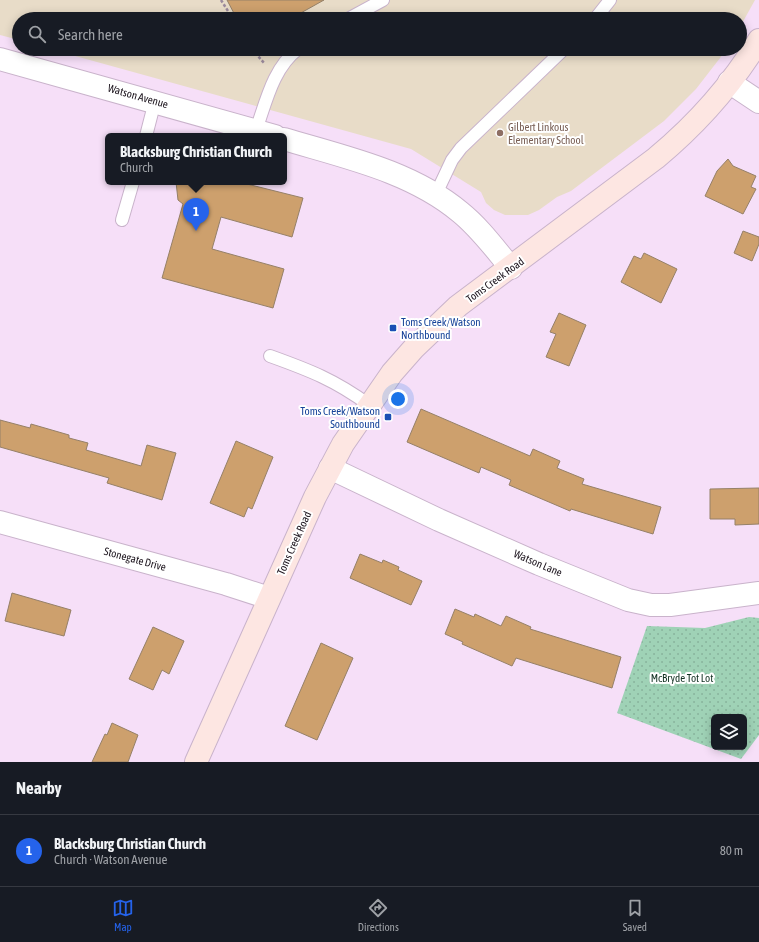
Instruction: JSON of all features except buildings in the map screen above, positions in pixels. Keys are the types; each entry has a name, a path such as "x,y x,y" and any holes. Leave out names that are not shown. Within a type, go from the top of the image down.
{"main road":[{"name":"Toms Creek Road","path":"196,762 269,598 330,468 369,405 392,373 428,334 458,306 511,268 656,158 683,135 706,112 759,40"}],"street":[{"name":"Watson Avenue","path":"0,59 266,133"},
{"path":"729,82 759,102"},
{"path":"287,140 352,160 418,184 436,194 470,220 511,268"},
{"name":"Watson Lane","path":"330,468 439,520 539,564 628,600 651,605 670,605 759,593"},
{"name":"Stonegate Drive","path":"0,522 226,584 269,598"}],"lane":[{"path":"361,12 383,0"},
{"path":"601,12 610,0"},
{"path":"266,133 273,82 286,58 289,56"},
{"path":"436,194 452,160 461,148 557,56"},
{"path":"147,133 155,101"},
{"path":"122,220 132,185"},
{"path":"270,356 315,372 352,392 369,405"}],"path":[{"path":"222,0 229,12"},
{"path":"258,56 264,63"}],"shaded area":[{"path":"0,0 755,0 747,14 747,12 12,12 12,38 0,35"},
{"name":"Gilbert Linkous Elementary School","path":"75,56 722,56 696,89 664,121 571,191 557,197 539,210 528,215 505,215 494,210 486,203 481,192 411,149"}],"green space":[{"name":"McBryde Tot Lot","path":"749,617 759,618 759,735 741,759 717,750 747,750 747,714 711,714 711,748 617,713 647,626 705,628"}],"place":[{"name":"Gilbert Linkous Elementary School","path":"500,133"},
{"name":"Blacksburg Christian Church","path":"196,231"},
{"name":"Toms Creek/Watson Northbound","path":"393,328"},
{"name":"Toms Creek/Watson Southbound","path":"388,417"}]}
